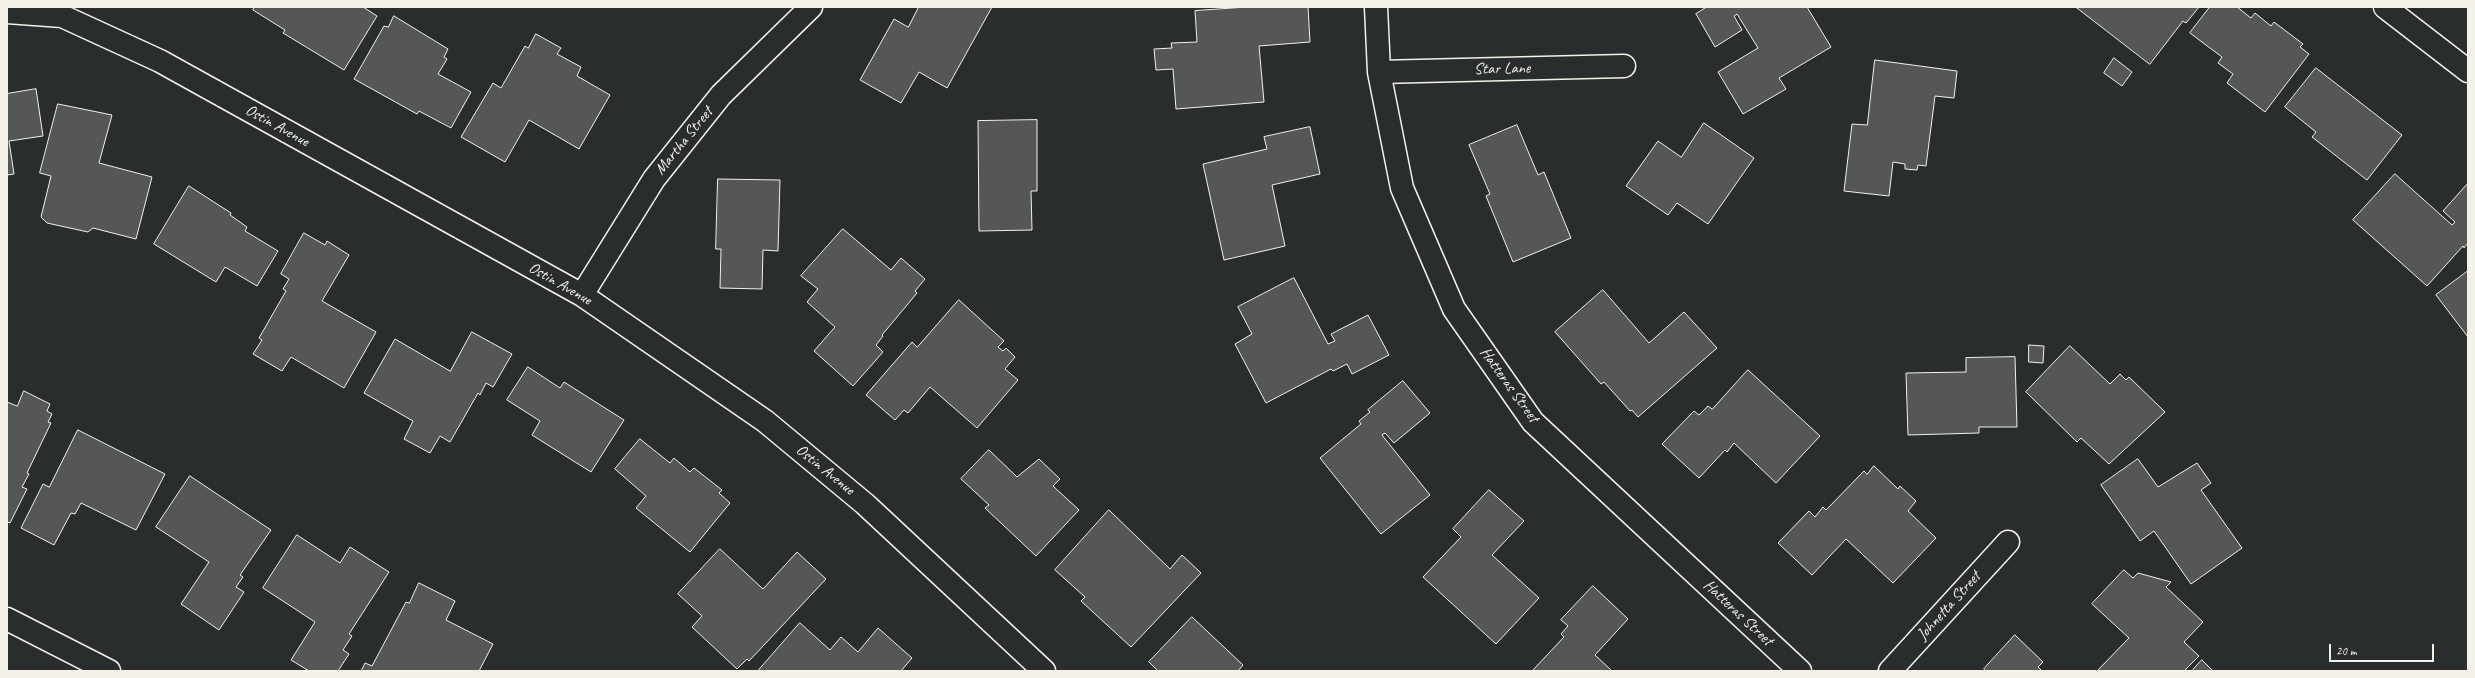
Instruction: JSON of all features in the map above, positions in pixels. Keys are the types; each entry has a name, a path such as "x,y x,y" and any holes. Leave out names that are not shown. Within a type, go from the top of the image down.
{"street":[{"name":"Martha Street","path":"582,295 658,173 721,95 811,7"},
{"name":"Hatteras Street","path":"1376,7 1379,72 1402,188 1454,309 1533,422 1800,671"},
{"path":"2385,7 2468,71"},
{"name":"Ostin Avenue","path":"7,12 62,16 160,61 582,295 765,421 865,504 1044,671"},
{"name":"Star Lane","path":"1379,72 1624,66"},
{"name":"Johnetta Street","path":"1890,671 2008,542"},
{"path":"7,619 109,671"}],"building":[{"path":"255,7 363,7 377,16 344,70 283,33 285,30 253,10"},
{"path":"919,7 992,7 947,88 919,72 901,103 860,80 894,19 908,27"},
{"path":"1247,7 1308,7 1310,42 1259,46 1264,102 1176,109 1173,69 1156,70 1154,49 1172,48 1171,43 1197,42 1195,11"},
{"path":"1707,7 1807,7 1831,47 1779,78 1786,89 1743,114 1718,72 1758,48 1737,14 1734,16 1742,30 1715,47 1696,14"},
{"path":"2076,7 2199,7 2186,23 2183,21 2150,64"},
{"path":"2210,7 2237,7 2251,18 2255,13 2271,26 2274,22 2303,44 2300,47 2309,54 2265,112 2227,83 2233,74 2218,63 2222,57 2190,33"},
{"path":"394,16 448,49 444,57 447,59 438,74 471,92 451,128 419,111 417,114 354,79 384,26 388,27"},
{"path":"536,34 561,48 557,54 581,67 577,76 610,95 579,149 529,120 505,162 461,137 493,83 501,88 525,46 528,48"},
{"path":"2114,58 2132,72 2122,86 2104,73"},
{"path":"1875,60 1957,71 1954,98 1935,96 1926,166 1918,165 1917,170 1905,169 1905,164 1893,162 1889,196 1844,191 1852,124 1867,125"},
{"path":"2316,68 2402,135 2367,180 2312,137 2316,132 2285,107"},
{"path":"36,89 43,136 9,141 14,174 7,175 7,94"},
{"path":"58,104 112,115 99,163 152,177 136,239 93,228 88,232 47,223 41,217 51,176 40,173"},
{"path":"1037,120 1037,191 1031,191 1032,230 979,231 978,121"},
{"path":"1704,123 1754,158 1708,224 1677,203 1668,215 1626,186 1658,141 1681,157"},
{"path":"1517,125 1538,175 1544,172 1571,238 1513,262 1486,196 1490,194 1469,145"},
{"path":"1310,127 1320,174 1272,185 1285,246 1224,260 1203,164 1267,149 1264,137"},
{"path":"2395,174 2452,225 2455,222 2443,211 2468,183 2468,243 2464,248 2463,246 2427,286 2353,220"},
{"path":"718,179 780,180 778,251 763,250 762,289 720,288 721,249 716,249"},
{"path":"189,186 231,213 230,215 247,227 245,231 278,251 257,286 225,267 216,282 154,244"},
{"path":"843,229 891,270 901,258 925,279 915,291 917,293 882,335 883,336 876,345 883,352 853,386 814,351 835,327 807,302 818,289 801,276"},
{"path":"304,233 325,245 327,241 349,255 322,301 376,332 344,388 291,357 282,371 253,354 262,340 259,338 286,291 283,289 289,279 281,274"},
{"path":"2468,271 2468,337 2436,295"},
{"path":"1294,278 1328,344 1335,341 1331,334 1368,315 1389,355 1352,374 1347,364 1333,371 1331,369 1266,403 1235,344 1252,334 1238,307"},
{"path":"1603,290 1649,343 1684,312 1717,348 1638,417 1632,410 1630,411 1604,382 1601,384 1555,332"},
{"path":"959,300 1004,341 998,347 1003,351 1006,348 1015,357 1005,369 1018,380 977,428 930,387 908,413 904,410 895,420 866,395 912,342 917,347"},
{"path":"472,332 512,354 493,387 486,383 480,395 478,393 450,442 440,436 430,453 404,439 413,421 364,393 395,339 450,371"},
{"path":"2029,345 2044,346 2043,363 2029,362"},
{"path":"2070,346 2110,384 2120,374 2126,380 2129,377 2165,412 2109,464 2081,438 2077,442 2026,392"},
{"path":"2015,357 2017,427 1979,427 1979,433 1908,435 1906,373 1966,372 1966,358"},
{"path":"528,367 560,388 564,382 624,420 591,472 532,435 540,421 507,400"},
{"path":"1748,370 1820,436 1776,483 1734,443 1727,452 1725,450 1699,478 1662,444 1694,411 1699,415 1708,406 1712,409"},
{"path":"1403,381 1430,413 1394,443 1385,433 1382,435 1430,495 1381,534 1320,458 1361,424 1359,421 1370,412 1368,410"},
{"path":"24,391 50,404 47,411 52,414 48,422 51,423 27,473 29,474 22,487 27,489 10,523 7,522 7,402 17,406"},
{"path":"78,430 165,474 136,530 81,503 75,514 71,513 54,545 21,528 43,484 49,487"},
{"path":"640,439 670,463 674,458 690,472 694,468 722,490 719,493 730,503 690,552 636,508 646,496 615,469"},
{"path":"989,450 1017,477 1039,459 1060,479 1053,486 1079,510 1036,556 985,508 989,505 961,479"},
{"path":"2138,459 2158,487 2197,463 2211,483 2201,490 2242,548 2191,584 2154,531 2140,541 2101,485"},
{"path":"1874,466 1898,489 1900,486 1916,501 1908,511 1936,538 1893,583 1846,539 1812,575 1778,543 1809,511 1815,517 1823,507 1826,510 1864,471 1867,474"},
{"path":"190,476 271,530 240,575 243,577 236,587 244,592 219,630 181,604 209,562 156,527"},
{"path":"1489,490 1524,521 1492,555 1539,598 1496,644 1423,577 1461,537 1453,529"},
{"path":"1109,510 1170,569 1182,555 1201,573 1131,647 1081,601 1085,597 1055,570"},
{"path":"297,535 340,563 350,547 389,572 349,634 352,636 343,650 349,654 338,671 309,671 291,660 315,622 263,588"},
{"path":"720,549 763,589 797,552 826,579 749,661 747,659 737,669 692,627 702,616 678,594"},
{"path":"2124,570 2133,578 2138,573 2171,582 2166,587 2203,622 2184,642 2199,656 2184,671 2097,671 2129,638 2092,604"},
{"path":"419,583 455,601 446,620 493,644 479,671 361,671 365,663 372,666 406,602 409,603"},
{"path":"1593,586 1628,619 1595,655 1612,671 1532,671 1564,637 1561,634 1568,626 1561,620"},
{"path":"1192,617 1243,665 1238,671 1158,671 1149,662"},
{"path":"800,623 830,650 841,637 858,652 878,628 912,658 901,671 758,671"},
{"path":"2015,635 2043,662 2038,667 2042,671 1986,671 1984,669"},
{"path":"2202,660 2213,671 2192,671"}]}
